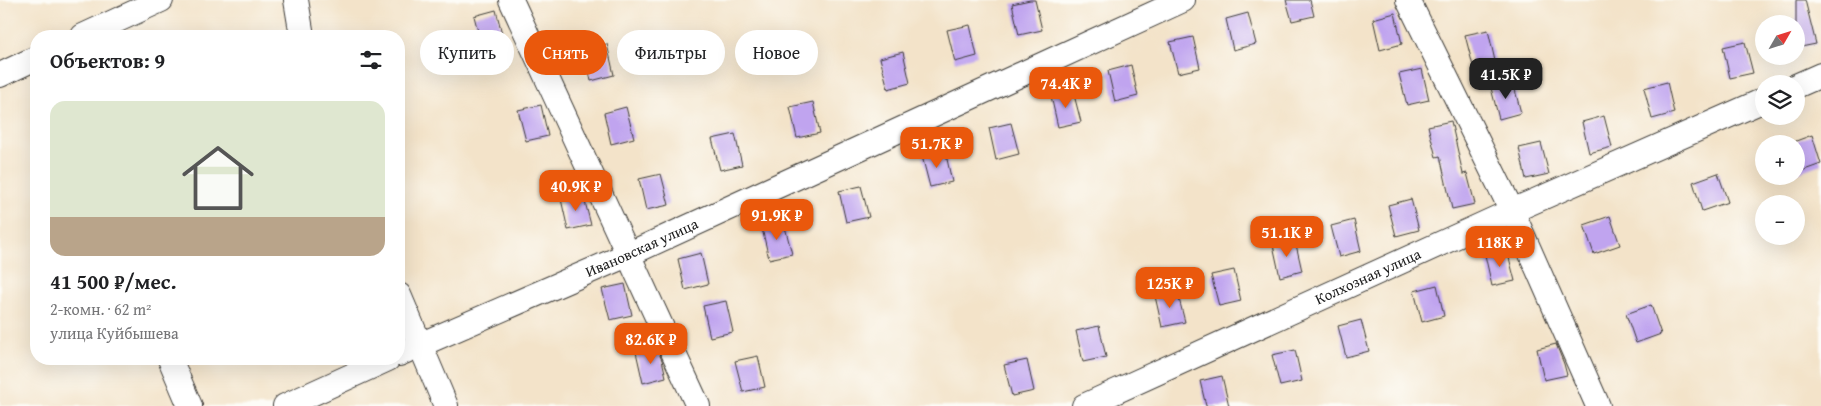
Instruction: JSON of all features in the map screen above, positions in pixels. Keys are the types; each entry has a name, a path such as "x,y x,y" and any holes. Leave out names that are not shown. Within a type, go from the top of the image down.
{"street":[{"path":"96,30 161,0"},
{"path":"296,0 301,30"},
{"path":"511,0 698,406"},
{"name":"Ивановская улица","path":"409,349 627,255 1183,0"},
{"path":"1408,0 1512,211 1598,406"},
{"path":"0,75 30,61"},
{"path":"1805,82 1821,75"},
{"name":"Колхозная улица","path":"1084,406 1512,211 1755,104"},
{"path":"405,327 409,349 446,406"},
{"path":"173,365 190,406"},
{"path":"285,406 375,365"}],"building":[{"path":"1035,0 1042,30 1019,35 1012,4"},
{"path":"1286,0 1310,0 1314,16 1292,21"},
{"path":"1796,0 1805,0 1816,44 1805,46 1805,15 1796,15"},
{"path":"496,10 501,30 478,30 474,16"},
{"path":"1248,13 1256,44 1233,50 1226,19"},
{"path":"1395,13 1402,44 1380,50 1373,19"},
{"path":"970,25 977,56 955,62 947,30"},
{"path":"1488,30 1495,61 1473,66 1465,35"},
{"path":"1193,37 1200,68 1178,73 1170,42"},
{"path":"1745,42 1753,73 1730,78 1723,47"},
{"path":"607,44 614,75 591,81 590,75 607,75"},
{"path":"903,52 910,83 888,89 880,58"},
{"path":"1131,65 1138,96 1115,102 1108,71"},
{"path":"1422,69 1429,100 1407,105 1399,74"},
{"path":"1513,82 1521,113 1499,119 1491,88"},
{"path":"1667,82 1674,113 1652,119 1644,88"},
{"path":"1073,91 1081,122 1058,127 1051,96"},
{"path":"813,102 820,133 797,138 790,107"},
{"path":"541,105 548,136 526,141 518,110"},
{"path":"626,107 634,138 611,144 604,113"},
{"path":"1604,116 1612,147 1589,153 1582,122"},
{"path":"1451,121 1463,174 1467,173 1475,204 1452,209 1440,156 1436,157 1428,126"},
{"path":"1011,123 1019,154 996,160 989,128"},
{"path":"735,134 742,165 720,170 712,139"},
{"path":"1812,135 1821,164 1805,170 1805,138"},
{"path":"1541,143 1549,174 1526,179 1519,148"},
{"path":"945,150 952,182 930,187 922,156"},
{"path":"1718,173 1728,202 1702,211 1693,182"},
{"path":"661,174 669,205 646,210 639,179"},
{"path":"861,186 869,217 846,222 839,191"},
{"path":"583,194 591,225 568,230 561,199"},
{"path":"1411,199 1419,230 1396,236 1388,205"},
{"path":"1610,216 1620,245 1594,254 1584,225"},
{"path":"1354,220 1361,251 1339,257 1331,226"},
{"path":"784,223 792,254 769,259 762,228"},
{"path":"1295,240 1302,271 1280,277 1273,245"},
{"path":"1507,250 1515,281 1492,286 1485,255"},
{"path":"701,253 708,284 685,290 678,259"},
{"path":"1234,270 1241,301 1219,306 1211,275"},
{"path":"625,284 632,315 610,320 602,289"},
{"path":"1437,285 1444,316 1422,322 1414,291"},
{"path":"1177,291 1185,322 1162,327 1155,296"},
{"path":"726,301 733,332 710,337 703,306"},
{"path":"1651,305 1661,334 1636,343 1626,314"},
{"path":"1361,320 1369,351 1346,357 1338,326"},
{"path":"1099,326 1106,357 1083,362 1076,331"},
{"path":"1556,344 1567,375 1544,380 1537,349"},
{"path":"656,347 662,360 666,377 643,383 636,352"},
{"path":"1295,350 1302,381 1280,386 1272,355"},
{"path":"758,356 765,387 743,392 735,361"},
{"path":"1027,360 1034,391 1012,396 1004,365"},
{"path":"1222,376 1229,406 1206,406 1200,381"}]}
